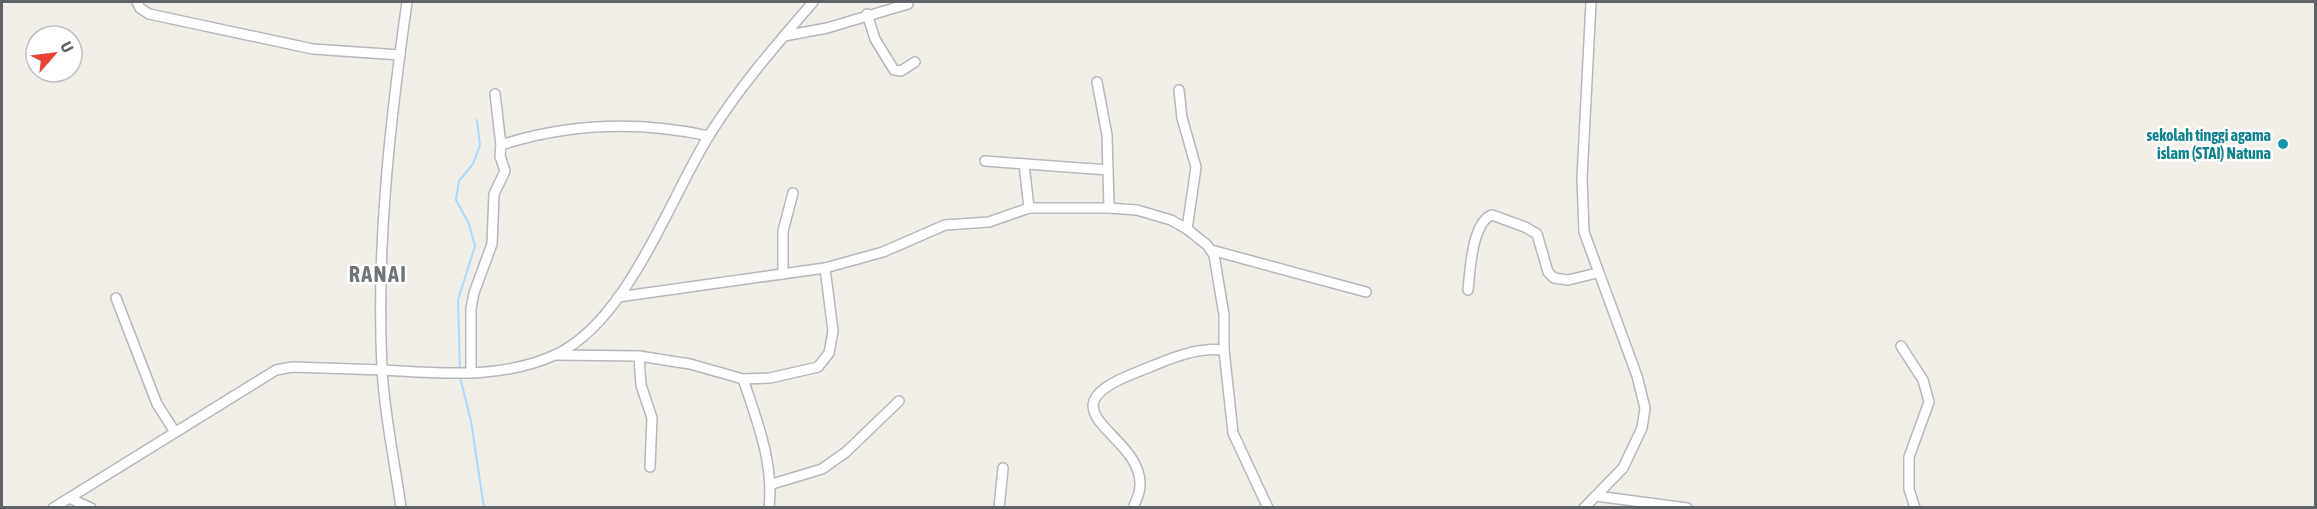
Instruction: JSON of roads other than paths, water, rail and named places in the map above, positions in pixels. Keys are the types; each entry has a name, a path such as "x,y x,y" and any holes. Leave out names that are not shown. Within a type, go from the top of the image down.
{"street":[{"path":"137,2 149,14 313,49 400,55"},
{"path":"401,507 382,370 382,261 400,55 407,2"},
{"path":"555,355 586,332 618,297 673,205 709,136 741,88 813,2"},
{"path":"1584,507 1623,468 1635,448 1642,428 1645,408 1637,376 1588,248 1583,216 1591,2"},
{"path":"783,36 826,28 867,14 908,4"},
{"path":"867,14 874,39 894,70 903,70 915,62"},
{"path":"1097,82 1107,135 1109,208"},
{"path":"1179,90 1182,118 1196,167 1187,229"},
{"path":"467,374 471,309 474,293 492,244 494,194 505,171 500,156 501,145 495,94"},
{"path":"501,145 588,126 668,127 709,136"},
{"path":"985,161 1108,170"},
{"path":"1024,164 1029,208"},
{"path":"783,274 783,231 793,194"},
{"path":"618,297 825,268 883,252 945,225 989,222 1029,208 1109,208 1155,214 1187,229 1211,250 1366,292"},
{"path":"1468,290 1475,238 1482,221 1492,215 1537,234 1548,272 1554,278 1568,280 1597,273"},
{"path":"1211,250 1216,264 1224,315 1224,350 1235,442 1268,507"},
{"path":"53,507 276,370 292,367 467,374 504,370 555,355 639,356 690,364 743,380 794,374 818,367 825,361 833,331 825,268"},
{"path":"116,298 157,404 175,432"},
{"path":"1901,346 1928,392 1929,402 1908,465 1909,489 1915,507"},
{"path":"1133,507 1140,485 1136,466 1119,441 1096,417 1094,404 1098,392 1119,378 1184,354 1224,350"},
{"path":"639,356 641,385 652,418 650,467"},
{"path":"743,380 762,438 772,484 769,507"},
{"path":"772,484 822,469 846,452 899,401"},
{"path":"999,507 1003,468"},
{"path":"1596,496 1687,507"},
{"path":"69,498 92,507"}],"waterway":[{"path":"460,371 458,300 475,246 469,224 456,200 459,181 473,164 480,145 477,120"},
{"path":"460,377 471,421 484,508"}],"place":[{"name":"sekolah tinggi agama islam (STAI) Natuna","path":"2283,144"}],"district":[{"name":"RANAI","path":"378,274"}]}
